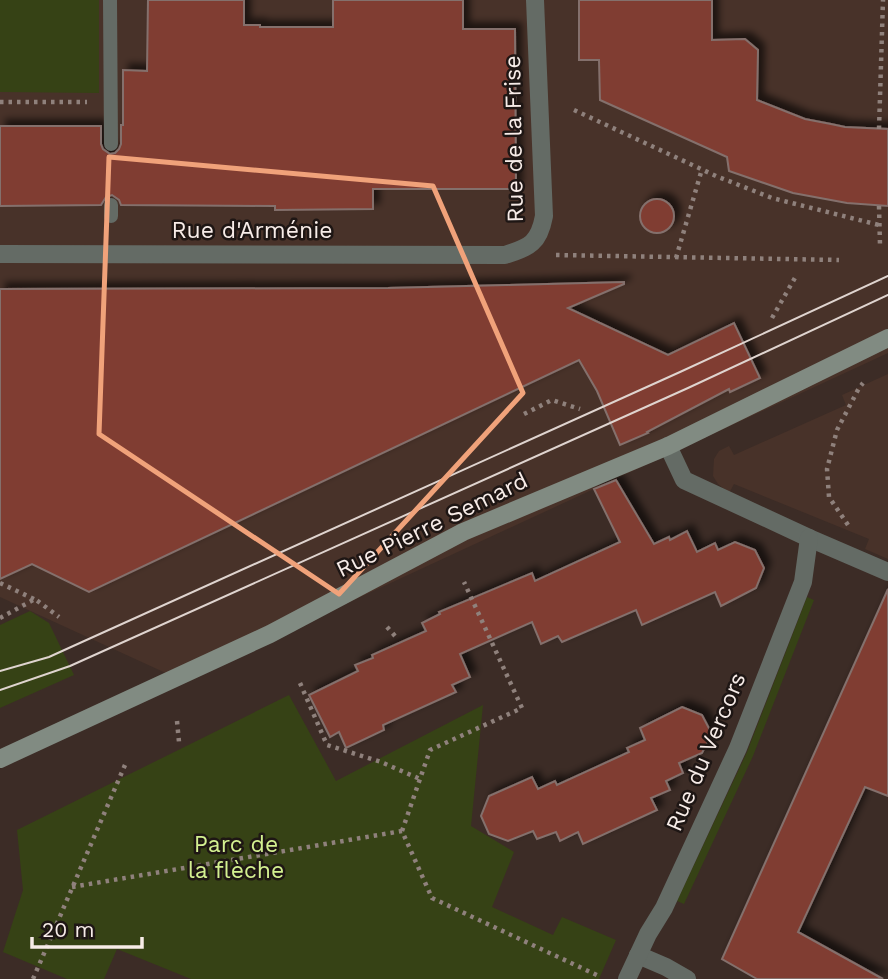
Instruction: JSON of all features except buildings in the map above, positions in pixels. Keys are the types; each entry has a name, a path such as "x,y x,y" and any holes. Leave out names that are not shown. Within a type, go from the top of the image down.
{"street":[{"name":"Rue de la Frise","path":"505,255 526,248 541,232 544,216 535,0"},
{"name":"Rue d'Arménie","path":"0,254 505,255"},
{"name":"Rue Pierre Semard","path":"0,759 270,634 463,532 668,446 888,338"},
{"path":"668,446 684,480 888,572"},
{"name":"Rue du Vercors","path":"627,979 648,934 664,908 738,748 803,582 809,538"},
{"path":"638,955 687,979"}],"lane":[{"path":"110,0 111,144"}],"path":[{"path":"879,129 883,0"},
{"path":"0,102 111,102"},
{"path":"574,110 772,198 879,225"},
{"path":"676,258 702,169"},
{"path":"879,206 880,245"},
{"path":"552,255 839,260"},
{"path":"772,318 796,275"},
{"path":"845,553 851,531 829,497 827,469 837,430 859,388 868,378"},
{"path":"524,414 552,400 580,409"},
{"path":"464,582 522,708 430,750 401,831 432,898 604,979"},
{"path":"0,583 35,599 59,617"},
{"path":"1,617 35,599"},
{"path":"387,627 395,636"},
{"path":"300,683 327,745 382,762 421,779"},
{"path":"177,721 179,743"},
{"path":"33,979 125,765"},
{"path":"72,887 401,831"}],"highlighted area":[{"path":"109,157 433,186 523,393 339,594 99,434"}],"shaded area":[{"path":"0,0 888,0 888,353 181,680 0,597"},
{"path":"888,374 888,559 865,549 869,539 734,484 729,493 713,476 714,459 719,451 729,446 734,455 846,405 842,395"}],"green space":[{"path":"0,0 99,0 99,93 0,92"},
{"path":"807,597 814,600 753,756 684,904 677,901 747,752"},
{"path":"30,611 49,623 74,675 0,708 0,625"},
{"name":"Parc de la flèche","path":"289,695 336,781 483,705 471,826 514,852 492,907 553,935 562,917 616,940 599,979 191,979 117,949 104,979 67,979 3,952 23,890 17,830"}],"tram line":[{"path":"0,671 49,657 888,276"},
{"path":"0,690 70,666 888,295"}]}
